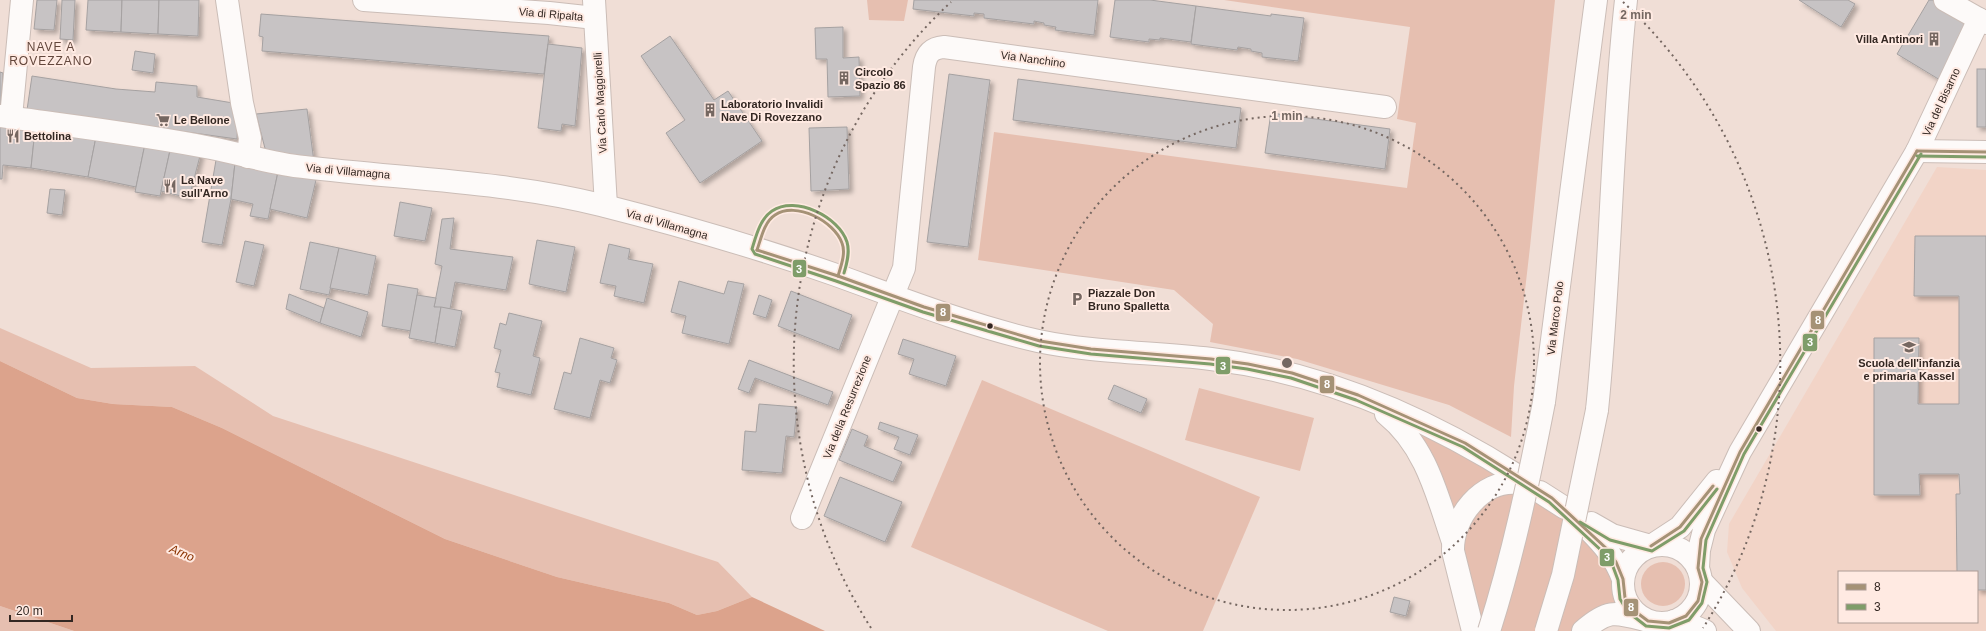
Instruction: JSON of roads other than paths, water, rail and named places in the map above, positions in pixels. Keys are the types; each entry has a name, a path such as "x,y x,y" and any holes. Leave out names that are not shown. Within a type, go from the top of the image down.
{"main road":[{"path":"5,116 22,0"},
{"path":"228,0 242,103 250,138 248,157"},
{"name":"Via di Ripalta","path":"364,0 549,13 594,9"},
{"name":"Via Marco Polo","path":"1489,631 1528,484 1544,402 1596,0"},
{"path":"1546,631 1563,575 1597,410 1603,353 1616,106 1626,0"},
{"path":"1945,0 1982,21"},
{"name":"Via Carlo Maggiorelli","path":"594,9 606,206"},
{"name":"Via del Bisarno","path":"1700,575 1699,550 1704,530 1740,452 1917,151 1982,21"},
{"name":"Via Nanchino","path":"891,296 904,268 925,59 929,51 936,47 1385,107"},
{"name":"Via di Villamagna","path":"5,116 210,148 299,167 458,181 534,191 606,206 794,262 988,328 1040,341 1090,349 1233,362 1292,373 1322,382 1378,404 1465,443 1518,480 1492,487 1474,501 1462,517 1453,542"},
{"path":"1917,151 1986,152"},
{"name":"Via della Resurrezione","path":"802,518 891,296"},
{"name":"Via di Villamagna","path":"1322,382 1380,409 1407,434 1428,469 1453,542 1455,558 1473,631"},
{"name":"Via del Bisarno","path":"1651,546 1672,533 1684,522 1740,452"},
{"path":"1648,621 1637,614 1629,604 1624,592 1623,579 1616,562 1607,548 1589,526 1612,535 1651,546"},
{"path":"1623,579 1627,567 1634,556 1651,546 1663,544 1676,547 1692,558 1700,575 1728,611 1749,631"},
{"path":"1674,622 1686,616 1695,606 1700,595 1700,575"},
{"path":"1583,631 1600,617 1622,614 1661,623 1674,622 1688,624 1705,631"}],"water":[{"name":"Arno","path":"0,361 77,398 113,404 172,407 222,428 445,539 557,577 669,603 697,615 717,611 752,597 825,631 74,631 0,606"}],"place":[{"name":"Villa Antinori","path":"1934,39"},
{"name":"Circolo Spazio 86","path":"844,78"},
{"name":"Laboratorio Invalidi Nave Di Rovezzano","path":"710,110"},
{"name":"Le Bellone","path":"163,120"},
{"name":"Bettolina","path":"13,136"},
{"name":"La Nave sull'Arno","path":"170,186"},
{"name":"Piazzale Don Bruno Spalletta","path":"1077,299"},
{"name":"Scuola dell'infanzia e primaria Kassel","path":"1909,347"}],"district":[{"name":"NAVE A ROVEZZANO","path":"51,54"}]}
